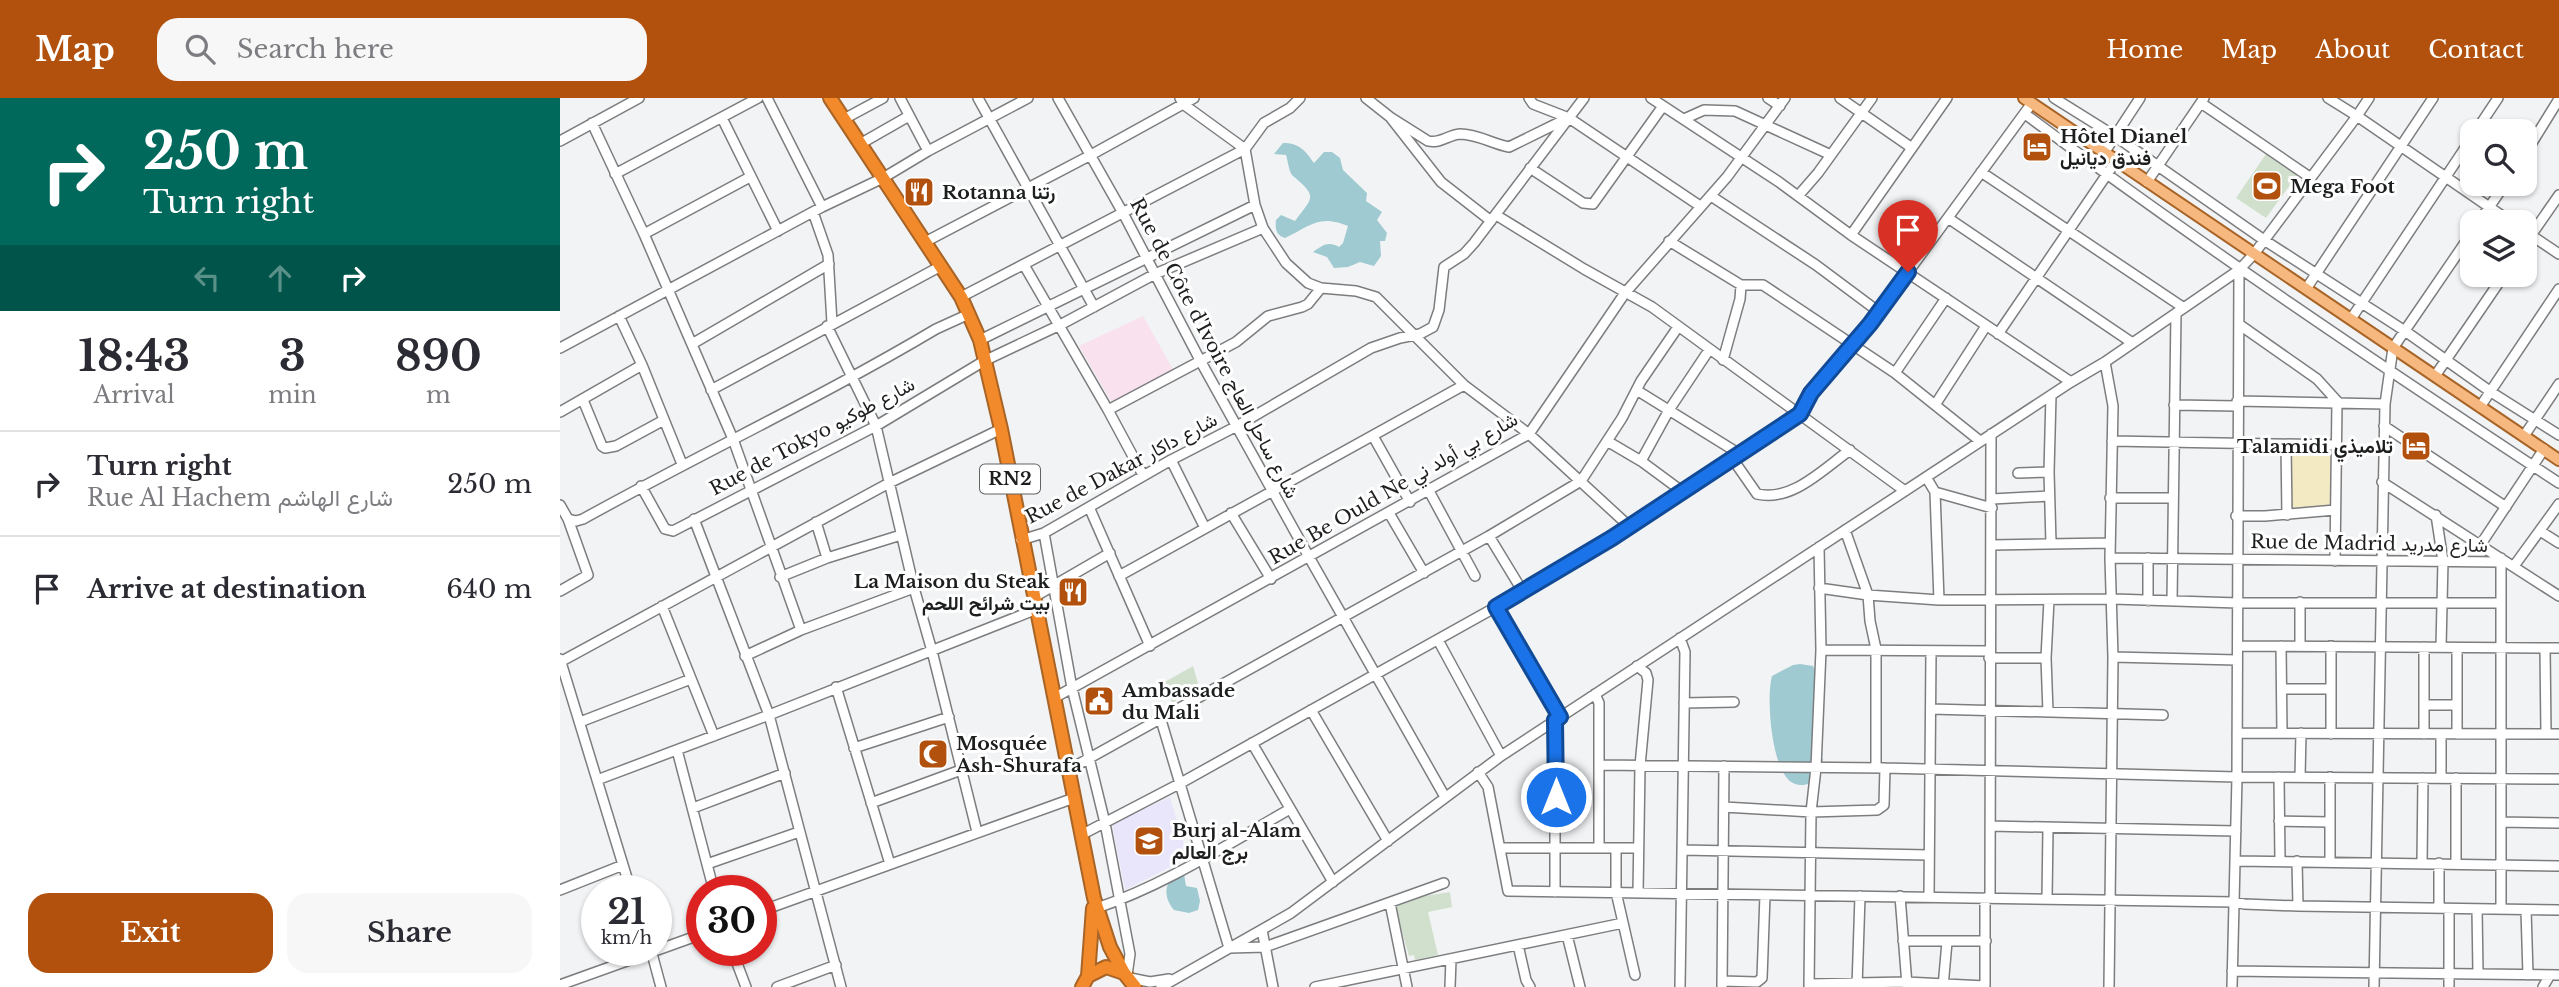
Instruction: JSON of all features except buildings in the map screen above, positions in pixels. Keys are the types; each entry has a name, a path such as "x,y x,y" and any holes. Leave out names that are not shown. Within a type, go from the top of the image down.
{"highway":[{"name":"RN2","path":"830,98 961,297 980,340 1095,903 1110,947 1129,978"},
{"name":"RN2","path":"1085,981 1095,903"},
{"path":"1085,981 1106,967 1129,978"}],"main road":[{"path":"2028,101 2559,460"}],"street":[{"path":"560,141 639,98"},
{"path":"615,174 758,98"},
{"path":"767,98 822,207"},
{"path":"844,119 883,98"},
{"path":"900,98 928,151"},
{"path":"978,98 1094,307"},
{"path":"560,348 822,207 883,178 1028,98"},
{"name":"Rue de Côte d'Ivoire شارع ساحل العاج","path":"1058,98 1123,213 1201,362 1445,797"},
{"path":"925,242 1089,156 1182,101 1194,98"},
{"path":"961,297 1245,149 1264,124 1290,108 1300,98"},
{"path":"1366,98 1390,117 1434,143 1454,135 1467,134 1509,147 1569,118"},
{"path":"1529,98 1534,104 1569,118 1700,206"},
{"name":"Rue de Dakar شارع داكار","path":"1021,540 1044,533 1371,348 1427,332 1436,320 1444,267 1464,254 1584,98"},
{"path":"1650,98 2071,382"},
{"path":"1768,98 1782,102"},
{"path":"1840,98 1912,148"},
{"path":"1798,196 1871,98"},
{"path":"1851,235 1947,98"},
{"path":"2054,98 2115,136 2264,240 2559,435"},
{"path":"2104,153 2140,98"},
{"path":"2328,98 2401,145 2492,210"},
{"path":"1161,987 1262,930 1333,882 1500,756 2105,362 2241,269 2369,98"},
{"path":"2306,289 2433,98"},
{"path":"2484,119 2498,98"},
{"path":"2537,135 2559,99"},
{"path":"1182,101 1245,149 1255,205 1264,228 1286,263 1308,283 1321,288 1356,291 1376,297 1464,385 1529,433 1629,527"},
{"path":"1081,835 1179,785 1523,592 1629,527 1800,414 1811,393 1879,312 2025,114 2028,101"},
{"path":"2147,182 2202,101 2311,177"},
{"name":"Rue Be Ould Ne شارع بي أولد ني","path":"1054,698 1410,502 1529,433 1625,293 1711,196 1782,102"},
{"path":"1530,168 1590,205 1663,106"},
{"path":"1684,119 1704,110 1735,111 1767,123 1791,138 1831,155"},
{"path":"2025,114 2106,175 2241,269 2559,483"},
{"path":"860,144 909,116"},
{"path":"1390,117 1441,182 1493,218 1652,307 1905,491"},
{"path":"722,118 778,231"},
{"path":"592,123 644,234 733,439 800,630"},
{"path":"2351,319 2460,154"},
{"path":"1998,334 2116,160"},
{"path":"1981,172 2069,229 2180,310"},
{"path":"644,234 750,177"},
{"path":"2537,222 2559,195"},
{"path":"1711,196 1816,265 1879,312"},
{"path":"2489,208 2497,196"},
{"path":"980,340 1255,205"},
{"path":"813,212 828,255 829,325 850,377 876,426 914,589 977,832"},
{"path":"1948,218 2131,342"},
{"name":"Rue de Tokyo شارع طوكيو","path":"641,486 659,520 669,532 876,426 984,361 1060,325 1155,274 1264,228"},
{"path":"2537,239 2559,254"},
{"path":"1669,241 1741,285 1763,285 1895,373 1980,441"},
{"path":"2374,987 2385,404 2393,348 2460,250"},
{"path":"692,344 828,264"},
{"path":"1024,265 1143,475"},
{"path":"711,390 941,266"},
{"path":"2232,987 2237,776 2236,516 2241,269"},
{"path":"1723,360 1740,299 1741,285"},
{"path":"2435,376 2496,287"},
{"path":"1108,410 1236,342 1263,318 1308,304 1321,288"},
{"path":"2480,407 2558,293"},
{"path":"1895,373 1946,298"},
{"path":"2172,601 2174,405 2180,310"},
{"path":"564,513 576,521 583,519 936,329 969,314"},
{"path":"619,316 682,464"},
{"path":"2240,325 2317,379 2337,401 2335,561"},
{"path":"1935,405 1986,326"},
{"path":"1068,770 1489,536 1581,481 1678,327"},
{"path":"1641,461 1669,410 1709,350"},
{"path":"2105,362 2113,406 2110,498 2113,657 2109,987"},
{"path":"560,412 642,365"},
{"path":"2524,436 2559,384"},
{"path":"1119,576 1464,385"},
{"path":"1638,391 1735,456 1756,494 1771,497 1792,491 1850,450"},
{"path":"2051,395 2051,543"},
{"path":"583,400 605,448 616,446 664,420"},
{"path":"2174,405 2337,401 2385,404"},
{"path":"2384,426 2506,507"},
{"path":"625,875 560,661 889,482 1000,429"},
{"path":"1819,547 1821,650 1816,768 1811,812 1809,985 1907,984 1985,987 1991,771 1991,434"},
{"path":"1373,436 1410,502"},
{"path":"1607,441 1641,461 1683,492"},
{"path":"2112,441 2336,445"},
{"path":"2286,446 2287,515"},
{"path":"2481,544 2544,449"},
{"path":"1171,460 1205,528"},
{"path":"2018,473 2049,472"},
{"path":"1926,477 1935,492 1938,600"},
{"path":"2382,482 2559,596"},
{"path":"1429,491 1475,576"},
{"path":"1935,492 1992,503 2049,496"},
{"path":"2110,498 2173,498"},
{"path":"2514,566 2559,504"},
{"path":"1089,507 1150,646"},
{"path":"2236,516 2335,510"},
{"path":"560,591 588,575 564,513"},
{"path":"1231,513 1270,579"},
{"path":"1389,513 1423,573"},
{"path":"2436,515 2443,561 2441,647"},
{"path":"694,519 769,715 841,987"},
{"path":"816,522 827,558"},
{"path":"1724,807 1811,812 1881,809 1884,805 1876,649 1868,595 1844,530"},
{"path":"2540,531 2559,543"},
{"path":"1044,533 1072,688 1105,823 1130,954 1129,978 1150,982 1184,974"},
{"path":"780,577 827,558 901,535"},
{"path":"1489,536 1523,592"},
{"path":"1992,545 2110,543"},
{"path":"597,780 932,651 1035,603 1052,588 1110,553"},
{"name":"Rue de Madrid شارع مدريد","path":"2110,558 2501,560"},
{"path":"2148,558 2148,601"},
{"path":"2501,560 2501,909"},
{"path":"1819,588 1938,600 2501,603"},
{"path":"745,656 800,630 914,589"},
{"path":"2048,712 2046,658 2049,600"},
{"path":"2300,646 2301,602"},
{"path":"662,606 714,736"},
{"path":"1496,607 1558,719 1555,892"},
{"path":"1680,638 1685,652 1680,987"},
{"path":"1438,639 1500,756"},
{"path":"2238,646 2559,648"},
{"path":"2281,646 2282,733"},
{"path":"2331,646 2331,734"},
{"path":"2424,647 2424,734"},
{"path":"2457,648 2457,734"},
{"path":"2545,648 2546,734"},
{"path":"1821,650 1876,649 2046,658"},
{"path":"1929,897 1931,651"},
{"path":"2113,657 2237,660"},
{"path":"1637,667 1646,673 1648,680 1640,766 1639,893"},
{"path":"580,722 691,679"},
{"path":"836,687 890,864"},
{"path":"2282,689 2331,689"},
{"path":"1595,694 1599,703 1599,848"},
{"path":"1684,703 1734,702"},
{"path":"2424,705 2457,705"},
{"path":"1931,709 2163,715"},
{"path":"1311,710 1388,841"},
{"path":"854,748 948,717"},
{"path":"1161,720 1230,948"},
{"path":"2237,733 2559,734"},
{"path":"2300,777 2301,733"},
{"path":"2441,734 2441,778"},
{"path":"1252,743 1333,882"},
{"path":"677,750 710,875"},
{"path":"1599,765 2559,779"},
{"path":"1724,766 1722,984 1757,982 1762,978 1765,895"},
{"path":"871,803 961,770"},
{"path":"1478,772 1488,787 1508,891 2235,902 2376,908 2559,910"},
{"path":"693,808 785,773"},
{"path":"2279,777 2280,861"},
{"path":"2330,777 2330,862"},
{"path":"2422,863 2423,778"},
{"path":"2456,778 2456,864"},
{"path":"777,905 1074,798"},
{"path":"1095,903 1119,900 1202,859 1290,809"},
{"path":"2279,821 2330,822"},
{"path":"2501,822 2559,823"},
{"path":"1990,826 2236,831"},
{"path":"2047,899 2048,828"},
{"path":"707,863 799,832"},
{"path":"1500,848 1638,848"},
{"path":"1616,848 1616,892 1635,975"},
{"path":"1683,850 1928,855"},
{"path":"2235,861 2559,866"},
{"path":"2297,861 2298,906"},
{"path":"2439,863 2449,987"},
{"path":"560,890 622,866"},
{"path":"1230,948 1265,947 1444,883"},
{"path":"1857,985 1860,896"},
{"path":"1900,896 1907,984"},
{"path":"1390,903 1407,987"},
{"path":"2477,909 2478,974"},
{"path":"2526,910 2528,975"},
{"path":"1315,987 1623,923"},
{"path":"1262,930 1273,987"},
{"path":"1567,935 1580,987"},
{"path":"1903,941 1986,941"},
{"path":"1943,985 1947,942"},
{"path":"1518,945 1530,987"},
{"path":"1450,987 1451,958"},
{"path":"777,987 836,965"},
{"path":"560,985 582,982 618,966"},
{"path":"655,966 661,987"},
{"path":"738,966 746,987"},
{"path":"2232,971 2554,975"},
{"path":"2543,987 2554,975"}],"shaded area":[{"path":"1143,316 1174,371 1112,403 1079,346"},
{"name":"Burj al-Alam برج العالم","path":"1170,797 1188,858 1125,890 1112,824"}],"green space":[{"name":"Mega Foot","path":"2266,154 2298,174 2266,218 2236,198"},
{"path":"1193,666 1204,704 1185,689 1173,704 1163,683"},
{"path":"1450,892 1452,907 1428,912 1438,955 1415,960 1414,955 1409,956 1395,907 1425,896"}],"sand":[{"path":"2288,449 2332,449 2331,506 2291,511"}],"water":[{"path":"1283,143 1301,148 1314,163 1324,152 1332,152 1340,158 1343,170 1367,193 1366,201 1382,212 1377,220 1387,233 1385,241 1380,241 1381,256 1374,266 1360,262 1348,267 1334,268 1327,257 1313,252 1326,245 1339,247 1343,243 1348,226 1322,221 1285,238 1278,233 1276,220 1281,215 1295,221 1310,197 1292,174 1286,155 1274,154"},
{"path":"1800,664 1813,666 1817,675 1816,748 1823,760 1819,779 1800,785 1793,783 1786,776 1775,750 1770,716 1770,686 1772,676"},
{"path":"1184,874 1186,886 1197,888 1200,901 1198,910 1189,913 1174,910 1167,894 1168,884"}],"place":[{"name":"Hôtel Dianel فندق ديانيل","path":"2037,147"},
{"name":"Mega Foot","path":"2267,186"},
{"name":"Rotanna رتنا","path":"919,192"},
{"name":"Talamidi تلاميذي","path":"2416,446"},
{"name":"La Maison du Steak بيت شرائح اللحم","path":"1073,592"},
{"name":"Ambassade du Mali","path":"1099,701"},
{"name":"Mosquée Ash-Shurafa","path":"933,754"},
{"name":"Burj al-Alam برج العالم","path":"1149,841"}],"route":[{"path":"1556,797 1555,720 1560,717 1496,607 1612,538 1800,414 1811,393 1870,324 1908,272"}]}
